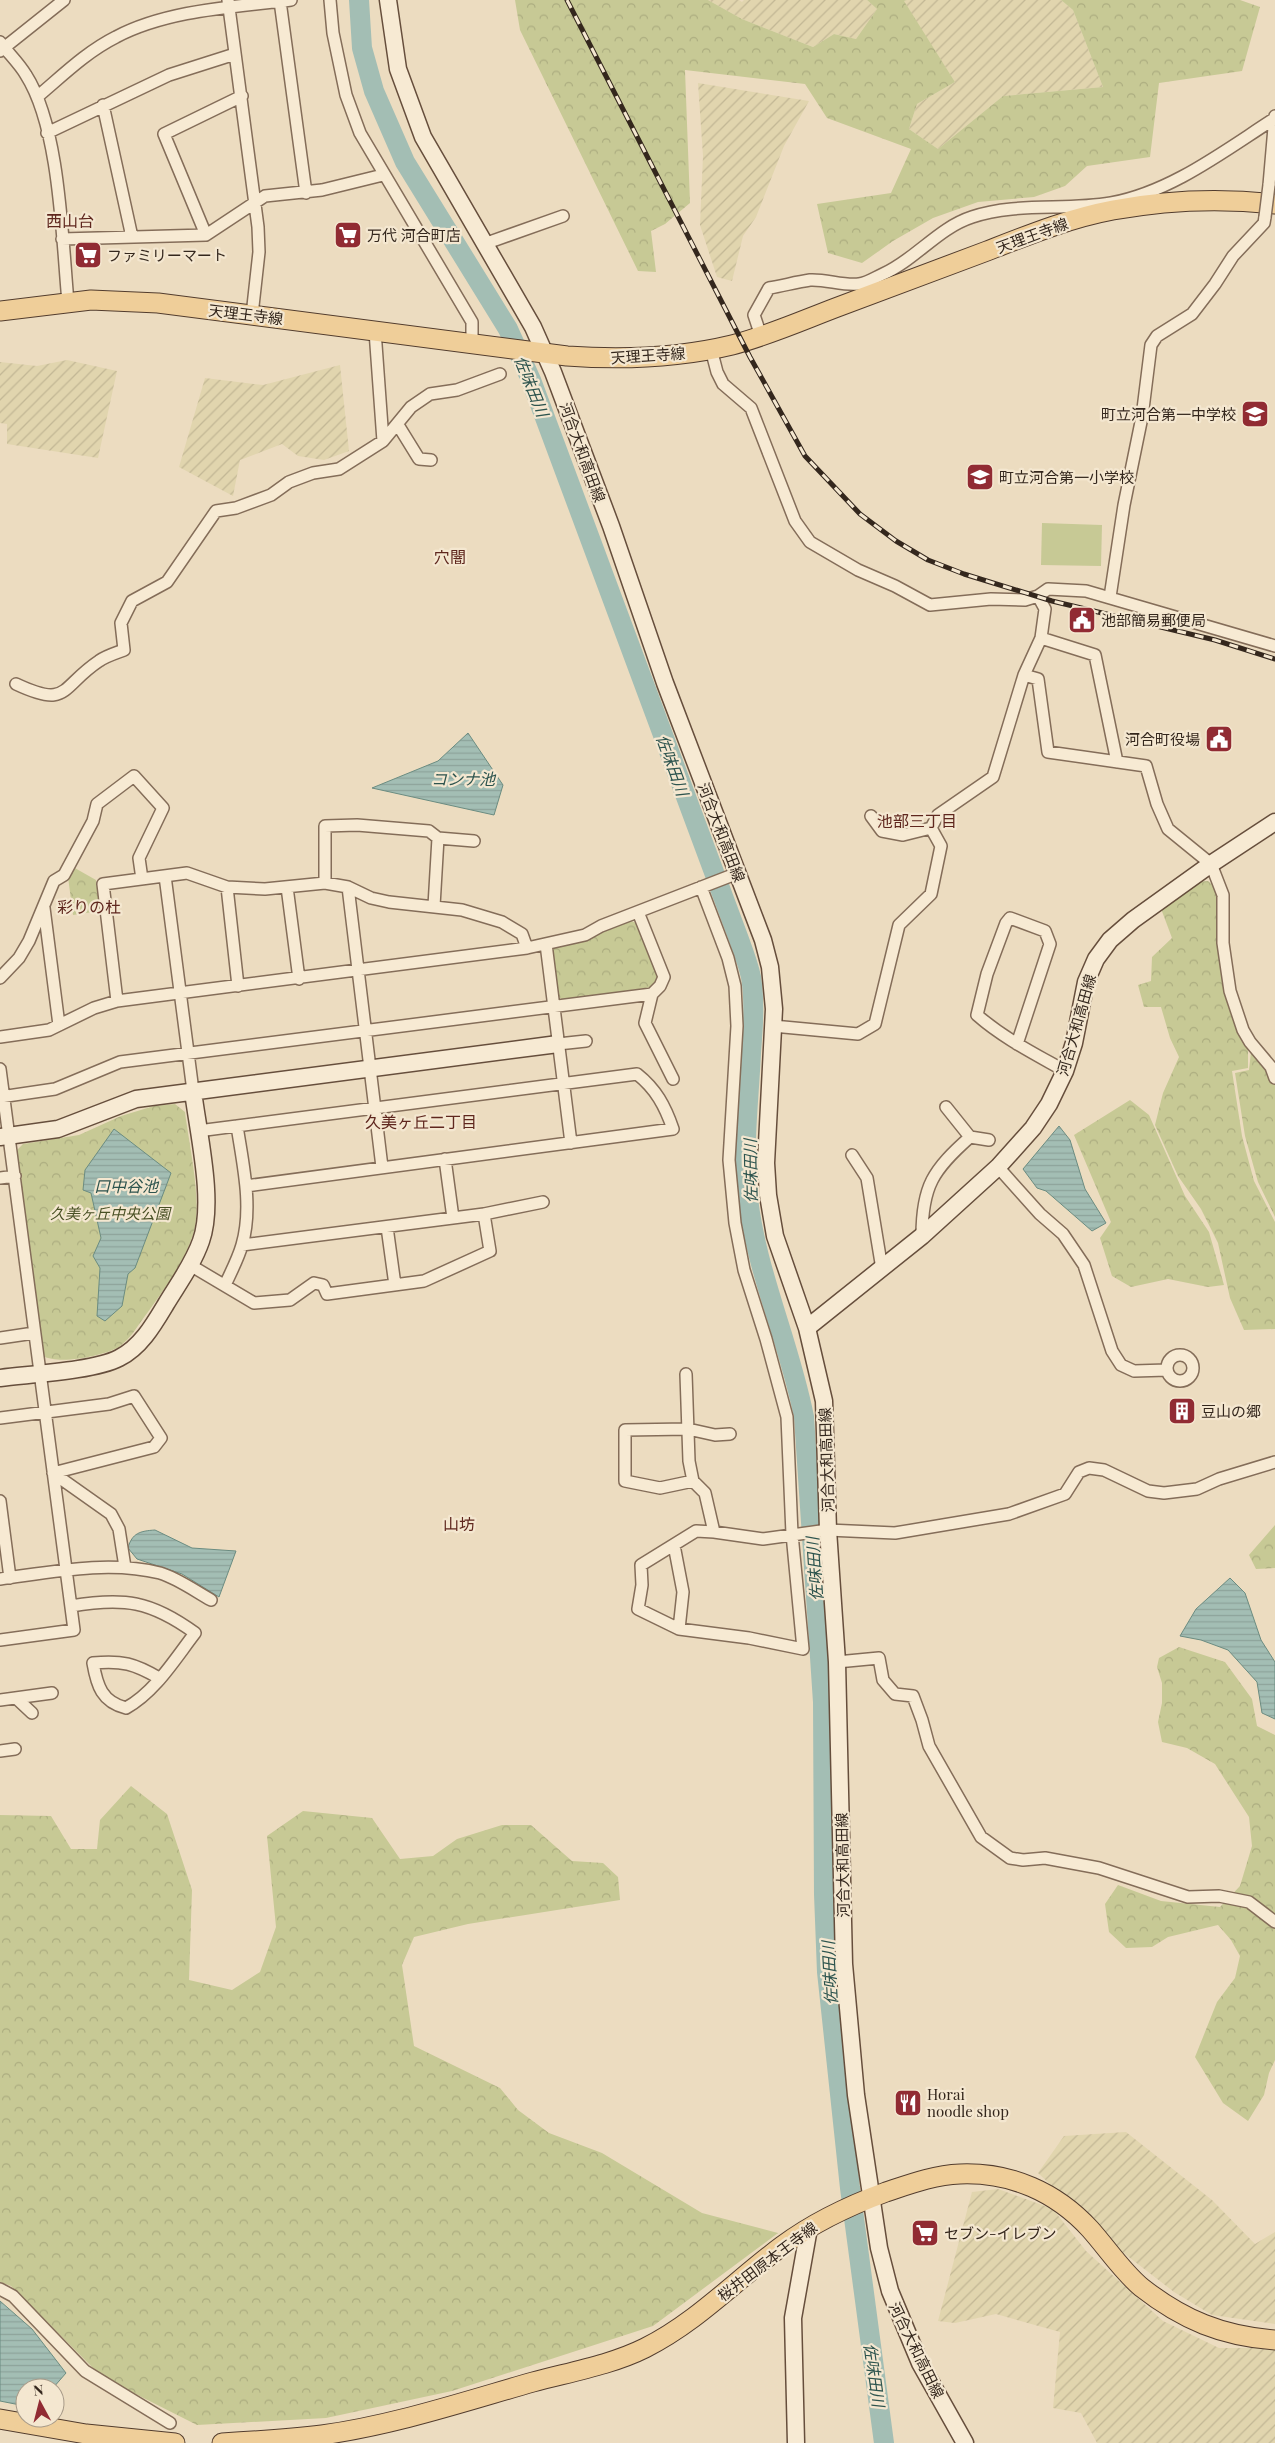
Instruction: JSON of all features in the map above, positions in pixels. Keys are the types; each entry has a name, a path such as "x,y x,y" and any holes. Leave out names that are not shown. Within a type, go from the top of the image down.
{"main road":[{"name":"河合大和高田線","path":"388,0 398,69 423,137 532,326 540,353 610,526 665,683 763,940 770,967 773,1026 766,1163 768,1195 775,1236 806,1328 824,1401 828,1530 837,1662 844,1964 867,2199 890,2292 899,2318 920,2362 965,2443"},
{"name":"天理王寺線","path":"0,311 68,302 118,300 252,315 540,353 615,359 672,355 711,349 761,336 1072,220 1112,210 1201,200 1246,201 1270,211"},
{"name":"河合大和高田線","path":"806,1328 922,1236 998,1167 1033,1128 1049,1104 1065,1071 1074,1043 1086,982 1096,959 1110,940 1133,920 1275,822"},
{"path":"5,1136 58,1129 136,1099 558,1044"},
{"path":"0,1378 102,1364 128,1353 147,1334 190,1265 201,1241 206,1220 206,1200 193,1091"},
{"name":"桜井田原本王寺線","path":"222,2443 322,2435 402,2419 595,2365 643,2349 694,2318 782,2246 836,2212 867,2199 935,2177 961,2174 997,2176 1022,2182 1044,2192 1064,2205 1090,2228 1139,2285 1176,2312 1206,2326 1245,2338 1275,2340"},
{"path":"796,2443 793,2318 809,2228"},
{"path":"0,2419 86,2434 175,2443"}],"street":[{"path":"64,0 1,47 26,75 37,97 47,133 54,160 68,302"},
{"path":"330,0 333,33 346,95 360,133 472,322 472,344"},
{"path":"37,97 88,54 115,37 145,24 228,4 286,1 306,192"},
{"path":"228,4 242,96 259,252 252,315"},
{"path":"47,133 169,75 235,54"},
{"path":"206,235 164,134 242,96"},
{"path":"103,106 132,237"},
{"path":"1110,597 1124,505 1142,417 1151,345 1157,336 1192,314 1233,256 1264,223 1270,211 1269,185 1275,117"},
{"path":"761,336 754,315 769,288 811,280 859,284 886,273 954,225 972,217 1024,208 1066,207 1126,199 1167,184 1275,117"},
{"path":"62,238 206,235 265,196 306,192 383,174"},
{"path":"484,244 563,216"},
{"path":"376,331 383,442"},
{"path":"711,349 716,372 723,384 751,408 795,521 810,542 858,570 895,586 930,605 990,599 1025,600 1038,596 1048,588 1086,591 1275,646"},
{"path":"16,684 36,694 53,696 65,692 99,661 124,650 121,623 132,601 167,582 216,512 236,508 271,495 289,482 304,476 340,469 383,442 411,407 430,394 456,390 500,374"},
{"path":"398,425 419,459 431,460"},
{"path":"932,828 938,815 993,777 1024,675 1041,638 1045,609 1038,596"},
{"path":"1041,638 1095,655 1117,762"},
{"path":"1024,675 1038,679 1048,752 1146,766 1157,804 1168,829 1212,864 1223,896 1223,943 1230,991 1243,1030 1250,1042 1271,1067 1275,1078"},
{"path":"0,978 19,958 29,941 54,881 64,875 89,828 97,804 134,776 163,808 139,858 142,879"},
{"path":"871,816 882,831 903,835 932,828"},
{"path":"325,883 325,826 357,825 428,831 438,838 474,840"},
{"path":"773,1026 858,1034 875,1024 899,925 931,894 941,846 932,828"},
{"path":"434,906 438,838"},
{"path":"117,1001 103,884 187,872 227,887 264,889 325,883 348,887 371,898 462,910 502,922 522,934 527,948"},
{"path":"0,1037 38,1032 59,1025 94,1008 117,1001 299,979 546,944 585,935 738,873"},
{"path":"165,876 193,1091"},
{"path":"227,887 238,986"},
{"path":"287,887 299,979"},
{"path":"348,887 382,1167"},
{"path":"701,887 728,958 735,986 737,1026 729,1160 734,1223 744,1270 766,1339 787,1416 792,1534 803,1650 749,1638 680,1629 638,1609 642,1584 641,1565 696,1531 764,1539 792,1534 828,1530 895,1533 1009,1514 1066,1494 1079,1472 1088,1468 1104,1470 1148,1492 1164,1493 1197,1489 1219,1479 1275,1462"},
{"path":"44,906 59,1025"},
{"path":"638,912 664,977 660,986 652,994 645,1024 673,1079"},
{"path":"1017,1044 1050,944 1045,931 1010,918 1006,923 987,974 977,1015 992,1028 1017,1044 1065,1071"},
{"path":"546,944 571,1143"},
{"path":"2,1097 55,1090 120,1062 652,994"},
{"path":"558,1044 586,1041"},
{"path":"0,1069 5,1136 15,1176 44,1413 74,1630 0,1640"},
{"path":"198,1131 636,1074 650,1085 666,1107 673,1129 246,1186"},
{"path":"946,1106 970,1137 989,1140"},
{"path":"225,1284 242,1245 247,1215 246,1186 237,1126"},
{"path":"922,1236 922,1213 929,1183 946,1159 970,1137"},
{"path":"852,1155 867,1178 882,1269"},
{"path":"445,1159 453,1218"},
{"path":"998,1167 1040,1214 1063,1234 1084,1265 1112,1351 1121,1365 1134,1371 1167,1370"},
{"path":"0,1178 15,1176"},
{"path":"242,1245 484,1214 543,1202"},
{"path":"190,1265 225,1284 254,1303 290,1300 314,1283 323,1285 327,1294 424,1281 490,1251 484,1214"},
{"path":"387,1227 395,1285"},
{"path":"0,1338 34,1333"},
{"path":"686,1374 689,1461 693,1481 705,1493 714,1532"},
{"path":"0,1418 109,1404 134,1396 160,1438 154,1447 53,1473"},
{"path":"693,1481 660,1488 625,1481 625,1430 688,1429 716,1435 730,1434"},
{"path":"53,1473 111,1514 119,1529 125,1567"},
{"path":"0,1501 5,1579 104,1567 125,1567 162,1574 211,1600"},
{"path":"674,1544 683,1592 680,1629"},
{"path":"71,1606 102,1601 146,1605 172,1616 195,1633 159,1678 140,1701 126,1708 113,1704 97,1684 93,1663 110,1661 138,1666 159,1678"},
{"path":"837,1662 879,1658 883,1680 895,1694 913,1696 929,1746 981,1837 1010,1858 1023,1860 1045,1858 1099,1868 1188,1897 1219,1896 1249,1902 1275,1922"},
{"path":"0,1700 52,1693"},
{"path":"16,1698 32,1713"},
{"path":"0,1751 15,1749"},
{"path":"0,2289 13,2296 85,2371 170,2423"}],"shaded area":[{"path":"708,0 739,0 742,2 744,0 867,0 877,9 856,39 834,34 813,47 742,19"},
{"path":"1061,0 1073,10 1103,87 1003,96 938,149 909,129 917,104 955,82 903,1"},
{"path":"698,83 809,101 784,146 756,217 743,236 732,281 717,277 700,225 703,156"},
{"path":"67,360 117,371 98,458 7,444 7,424 0,423 0,362 37,366"},
{"path":"340,365 349,451 324,460 298,456 282,444 240,460 233,496 179,467 205,378 263,385"},
{"path":"1126,2132 1212,2200 1255,2244 1275,2232 1275,2324 1212,2315 1174,2292 1121,2251 1038,2173 1064,2136"},
{"path":"998,2189 1053,2209 1086,2251 1163,2321 1219,2348 1275,2348 1275,2443 1097,2443 1081,2413 1053,2408 1060,2332 996,2314 955,2323 938,2321 972,2192"}],"green space":[{"path":"515,0 708,0 742,19 813,47 834,34 856,39 877,9 867,0 907,0 904,1 955,82 917,104 909,129 938,149 1003,96 1103,87 1073,10 1061,0 1240,0 1260,7 1242,71 1159,83 1150,157 1087,166 1065,186 1034,197 978,202 933,218 893,241 862,263 828,253 817,204 891,193 911,149 827,118 805,84 685,70 690,203 665,224 651,231 656,272 638,271 520,30"},
{"path":"1042,523 1102,525 1101,566 1041,565"},
{"path":"73,867 96,880 100,911 73,915 68,877"},
{"path":"1208,881 1217,889 1217,945 1235,1026 1248,1049 1248,1068 1232,1071 1242,1136 1254,1181 1275,1222 1275,1329 1244,1330 1230,1298 1218,1243 1201,1209 1178,1176 1155,1125 1163,1093 1179,1057 1170,1038 1161,1007 1144,1007 1138,985 1151,981 1152,957 1172,938 1160,906 1195,882"},
{"path":"629,920 636,923 658,973 658,980 652,987 563,1000 557,996 551,950 557,944"},
{"path":"1251,1052 1270,1075 1275,1077 1275,1217 1258,1182 1245,1136 1235,1073 1249,1070"},
{"path":"1130,1100 1149,1115 1185,1196 1209,1232 1224,1285 1208,1287 1168,1279 1131,1287 1112,1276 1100,1238 1111,1222 1074,1135"},
{"name":"久美ヶ丘中央公園","path":"175,1104 185,1112 197,1204 194,1231 190,1244 176,1271 133,1333 119,1347 81,1358 59,1360 43,1356 17,1150 23,1144 79,1135 121,1116 154,1106"},
{"path":"1275,1525 1275,1568 1256,1569 1249,1555"},
{"path":"1179,1647 1225,1662 1252,1699 1257,1726 1275,1735 1275,2060 1269,2073 1264,2095 1248,2121 1223,2103 1195,2057 1217,2002 1235,1978 1240,1956 1231,1940 1218,1925 1168,1937 1152,1947 1126,1948 1109,1932 1105,1904 1118,1885 1161,1901 1220,1907 1240,1886 1252,1846 1249,1817 1215,1764 1187,1748 1162,1742 1158,1722 1162,1703 1162,1683 1157,1667 1159,1658"},
{"path":"131,1786 167,1814 192,1890 189,1980 232,1990 260,1972 276,1927 267,1836 303,1811 372,1818 400,1859 433,1856 457,1839 502,1825 531,1825 572,1861 603,1863 618,1877 620,1900 468,1924 414,1937 402,1965 414,2046 500,2088 518,2110 549,2133 602,2153 702,2213 778,2233 653,2326 452,2391 326,2418 197,2425 102,2377 11,2286 0,2282 0,1815 51,1816 71,1849 97,1849 100,1820"}],"water":[{"name":"コンナ池","path":"468,733 503,785 494,815 372,788 438,761"},
{"path":"1059,1126 1070,1140 1085,1189 1106,1223 1092,1231 1046,1191 1037,1188 1023,1169"},
{"name":"口中谷池","path":"114,1129 171,1173 135,1268 128,1274 122,1306 105,1321 97,1316 100,1268 93,1256 101,1238 91,1193 83,1190 85,1170"},
{"path":"155,1530 192,1548 236,1551 219,1597 182,1574 137,1559 128,1548 132,1539 141,1532"},
{"path":"1230,1578 1245,1593 1261,1640 1275,1662 1275,1719 1262,1713 1257,1682 1228,1650 1201,1640 1180,1636 1196,1609"},
{"path":"0,2301 32,2329 66,2373 62,2378 15,2378 15,2404 0,2401"}],"waterway":[{"name":"佐味田川","path":"359,0 362,48 374,91 405,162 508,329 531,380 747,961 751,977 753,1015 746,1138 747,1189 751,1218 764,1276 798,1388 804,1417 823,1702 824,1894 827,1972 850,2188 884,2443"}],"railway":[{"path":"567,0 750,357 805,456 860,514 896,541 928,560 964,574 1052,601 1215,640 1275,659"}],"place":[{"name":"万代 河合町店","path":"348,235"},
{"name":"ファミリーマート","path":"88,255"},
{"name":"町立河合第一中学校","path":"1255,414"},
{"name":"町立河合第一小学校","path":"980,477"},
{"name":"池部簡易郵便局","path":"1082,620"},
{"name":"河合町役場","path":"1219,739"},
{"name":"豆山の郷","path":"1182,1411"},
{"name":"Horai noodle shop","path":"908,2103"},
{"name":"セブン-イレブン","path":"925,2233"}],"district":[{"name":"西山台","path":"70,220"},
{"name":"穴闇","path":"450,556"},
{"name":"池部三丁目","path":"917,820"},
{"name":"彩りの杜","path":"89,906"},
{"name":"久美ヶ丘二丁目","path":"421,1121"},
{"name":"山坊","path":"459,1523"}]}
